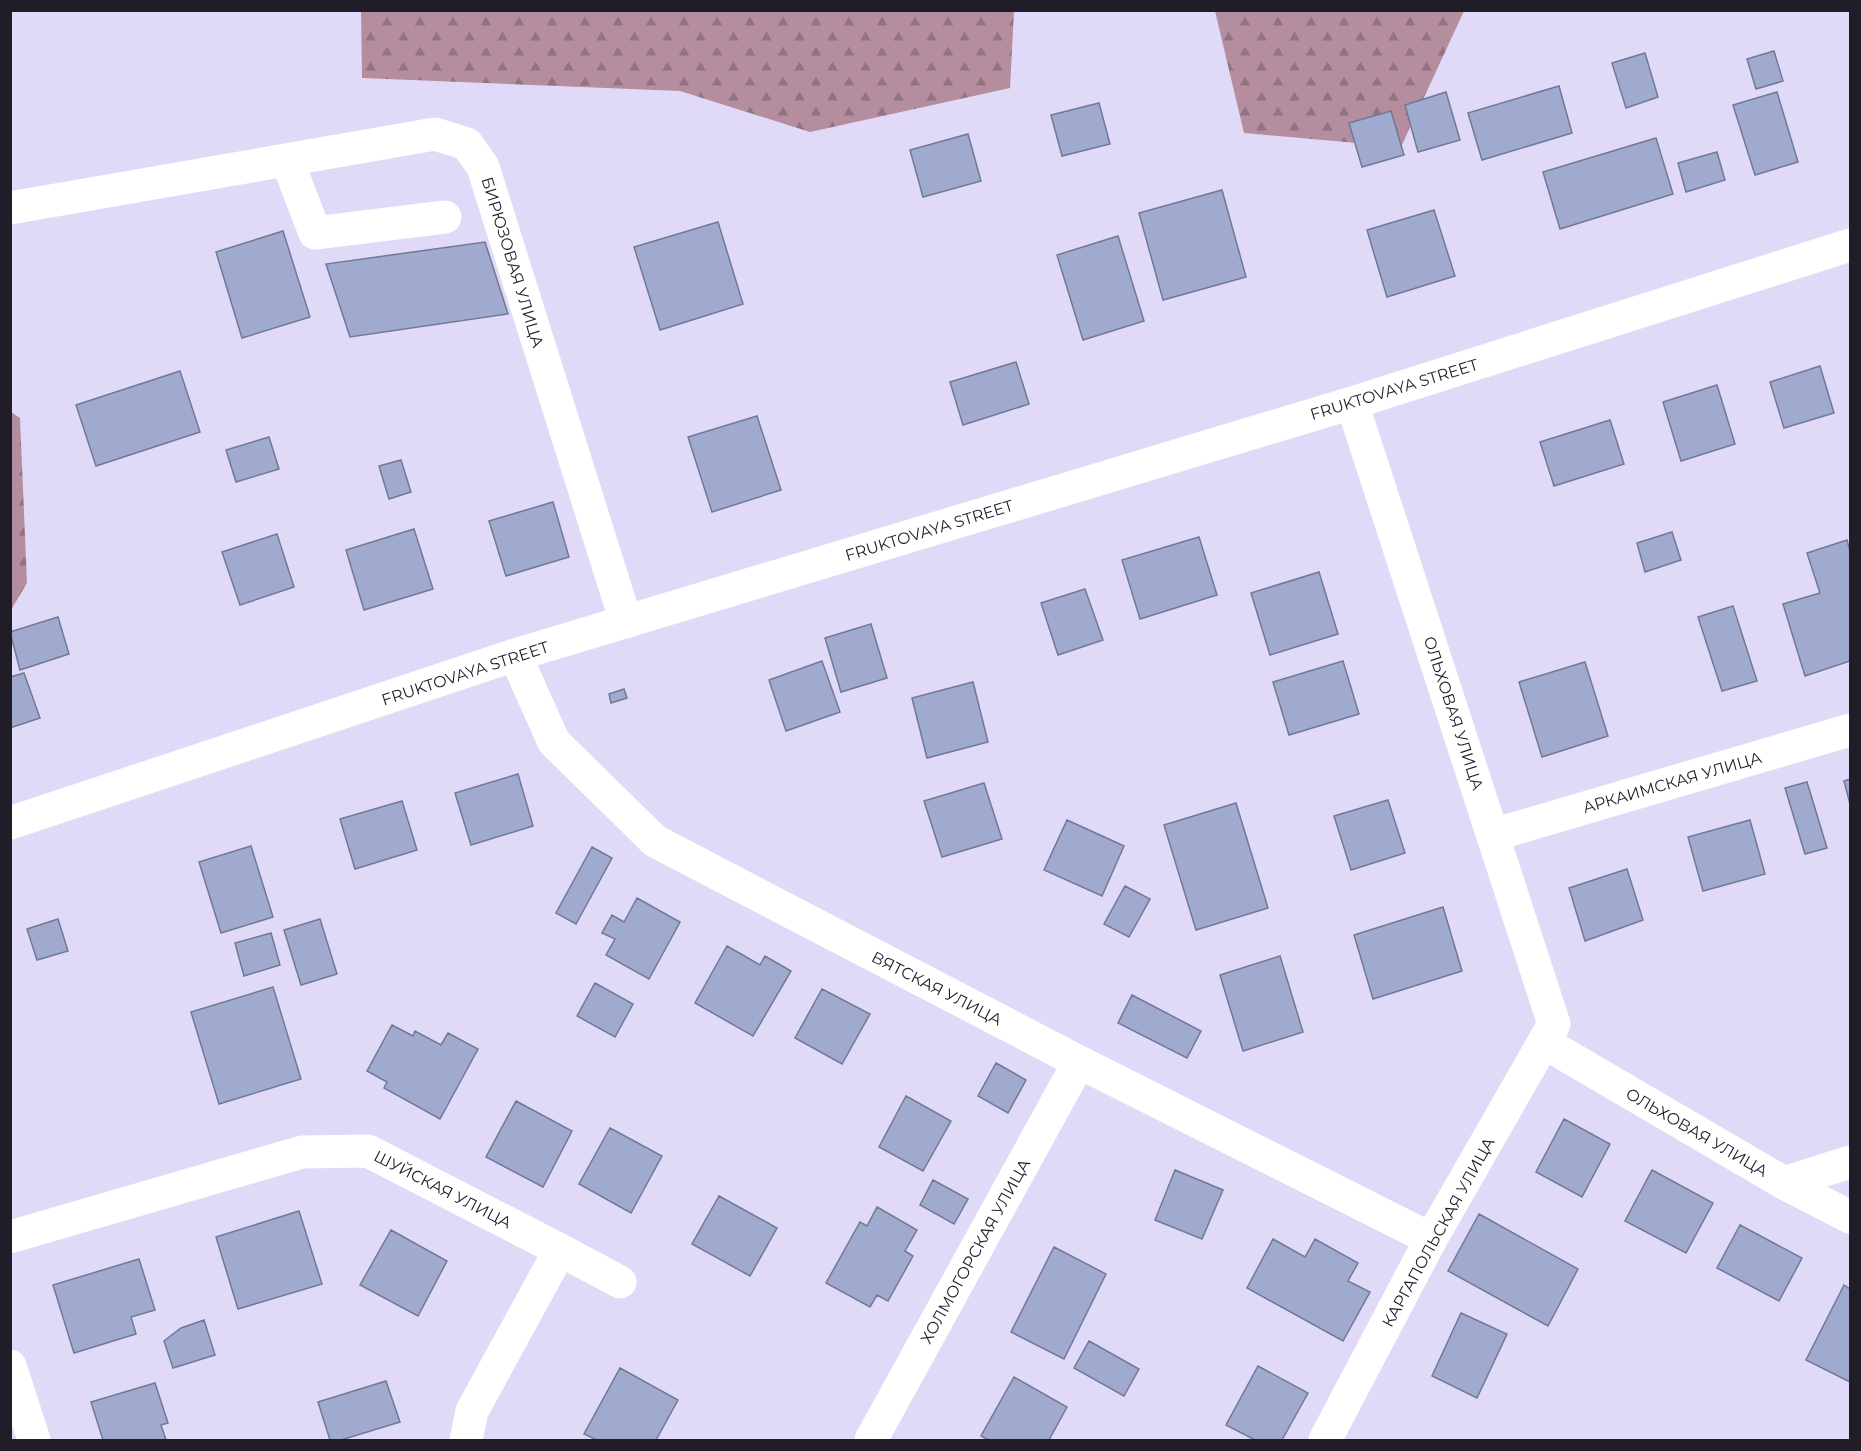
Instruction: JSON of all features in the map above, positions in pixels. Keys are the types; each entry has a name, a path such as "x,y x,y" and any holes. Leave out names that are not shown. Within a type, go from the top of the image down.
{"street":[{"name":"БИРЮЗОВАЯ УЛИЦА","path":"10,208 435,134 467,144 483,167 626,622"},
{"path":"287,160 315,233 445,217"},
{"name":"FRUKTOVAYA STREET","path":"10,823 515,655 1352,403 1851,244"},
{"name":"ОЛЬХОВАЯ УЛИЦА","path":"1352,403 1493,835 1549,1033 1784,1183 1851,1217"},
{"name":"ВЯТСКАЯ УЛИЦА","path":"515,655 554,742 655,841 1079,1062 1431,1239"},
{"name":"АРКАИМСКАЯ УЛИЦА","path":"1493,835 1851,730"},
{"name":"КАРГАПОЛЬСКАЯ УЛИЦА","path":"1325,1440 1431,1239 1549,1033"},
{"name":"ХОЛМОГОРСКАЯ УЛИЦА","path":"871,1440 1079,1062"},
{"name":"ШУЙСКАЯ УЛИЦА","path":"10,1237 302,1152 368,1150 620,1282"},
{"path":"1784,1183 1851,1162"},
{"path":"466,1440 472,1411 560,1250"},
{"path":"10,1366 34,1440"}],"green space":[{"path":"361,10 1014,11 1010,88 810,132 680,91 362,78"},
{"path":"1215,11 1464,11 1401,147 1244,133"},
{"path":"11,412 20,418 27,583 11,610"}],"building":[{"path":"1774,51 1783,81 1756,89 1747,59"},
{"path":"1645,53 1658,97 1626,108 1612,63"},
{"path":"1559,86 1572,133 1482,160 1468,113"},
{"path":"1446,92 1460,140 1418,152 1405,105"},
{"path":"1777,92 1798,162 1755,175 1733,105"},
{"path":"1099,103 1110,144 1062,156 1051,115"},
{"path":"1391,111 1404,155 1362,167 1349,123"},
{"path":"968,134 981,181 923,197 910,150"},
{"path":"1656,138 1673,194 1560,229 1543,172"},
{"path":"1717,152 1725,180 1686,192 1678,163"},
{"path":"1222,190 1246,277 1163,300 1139,213"},
{"path":"1434,210 1455,276 1387,297 1367,230"},
{"path":"718,222 743,304 660,330 634,247"},
{"path":"283,231 310,317 242,338 216,252"},
{"path":"1118,236 1144,321 1083,340 1057,255"},
{"path":"485,242 508,314 350,337 326,264"},
{"path":"1016,362 1029,404 963,425 950,382"},
{"path":"1820,366 1834,413 1784,428 1770,382"},
{"path":"180,371 200,432 96,466 76,405"},
{"path":"1717,385 1735,444 1681,461 1663,402"},
{"path":"757,416 781,490 712,512 688,437"},
{"path":"1610,420 1624,464 1554,486 1540,442"},
{"path":"269,437 279,469 236,482 226,450"},
{"path":"401,460 411,492 389,499 379,466"},
{"path":"553,502 569,557 506,576 489,521"},
{"path":"414,529 433,589 364,610 346,550"},
{"path":"1672,532 1681,560 1645,572 1637,543"},
{"path":"277,534 294,587 240,605 222,552"},
{"path":"1199,537 1217,595 1140,619 1122,560"},
{"path":"1847,540 1850,551 1850,661 1805,676 1783,604 1820,593 1807,553"},
{"path":"1319,572 1338,634 1270,655 1251,593"},
{"path":"1085,589 1103,640 1058,655 1041,603"},
{"path":"1733,606 1757,681 1722,691 1698,617"},
{"path":"58,617 69,654 20,670 10,632"},
{"path":"871,624 887,678 841,692 825,638"},
{"path":"822,661 840,712 786,731 769,680"},
{"path":"1343,661 1359,714 1289,735 1273,682"},
{"path":"1585,662 1608,736 1542,757 1519,682"},
{"path":"24,673 40,718 10,728 10,677"},
{"path":"973,682 988,742 927,758 912,698"},
{"path":"624,689 627,698 611,703 609,694"},
{"path":"518,774 533,826 471,845 455,793"},
{"path":"1850,779 1850,804 1844,781"},
{"path":"1807,782 1827,848 1805,854 1785,788"},
{"path":"984,783 1002,839 942,857 924,801"},
{"path":"1388,800 1405,853 1351,870 1334,816"},
{"path":"402,801 417,850 355,869 340,819"},
{"path":"1236,803 1268,908 1196,930 1164,825"},
{"path":"1067,820 1124,846 1102,896 1044,870"},
{"path":"1750,820 1765,874 1703,891 1688,837"},
{"path":"251,846 273,917 221,933 199,862"},
{"path":"592,847 612,858 576,924 556,913"},
{"path":"1627,869 1643,920 1585,941 1569,888"},
{"path":"1125,886 1150,899 1129,937 1104,924"},
{"path":"637,898 680,922 649,979 606,955 615,939 602,933 612,915 624,922"},
{"path":"1443,907 1462,971 1373,999 1354,935"},
{"path":"58,919 68,951 37,960 27,929"},
{"path":"320,919 337,974 301,985 284,930"},
{"path":"271,933 280,965 244,976 235,943"},
{"path":"727,946 760,965 765,956 791,971 753,1036 695,1003"},
{"path":"1280,956 1303,1032 1243,1051 1220,975"},
{"path":"595,983 633,1004 615,1037 577,1016"},
{"path":"273,987 301,1079 219,1104 191,1012"},
{"path":"822,989 870,1014 842,1064 795,1038"},
{"path":"1132,995 1201,1031 1187,1058 1118,1023"},
{"path":"392,1025 413,1036 415,1031 441,1045 448,1033 478,1049 440,1119 384,1088 387,1082 367,1071"},
{"path":"996,1063 1026,1080 1008,1113 978,1096"},
{"path":"906,1096 951,1121 923,1171 879,1147"},
{"path":"516,1101 572,1131 543,1187 486,1157"},
{"path":"1564,1119 1610,1144 1582,1197 1536,1172"},
{"path":"610,1128 662,1156 631,1213 579,1184"},
{"path":"1175,1170 1223,1190 1202,1239 1155,1220"},
{"path":"1652,1170 1713,1203 1686,1253 1625,1221"},
{"path":"933,1180 968,1199 954,1224 920,1205"},
{"path":"719,1196 777,1228 750,1276 692,1244"},
{"path":"877,1207 917,1230 905,1251 913,1256 888,1301 877,1295 870,1307 826,1283 860,1222 867,1226"},
{"path":"299,1211 322,1284 238,1309 216,1237"},
{"path":"1479,1214 1578,1269 1548,1326 1448,1271"},
{"path":"1740,1225 1802,1258 1779,1301 1717,1268"},
{"path":"391,1230 447,1261 418,1316 360,1285"},
{"path":"1273,1239 1305,1257 1315,1239 1358,1263 1348,1281 1370,1292 1343,1341 1247,1288"},
{"path":"1054,1247 1106,1274 1064,1359 1011,1332"},
{"path":"139,1259 155,1310 131,1317 136,1334 74,1353 53,1285"},
{"path":"1844,1285 1850,1289 1850,1382 1806,1360"},
{"path":"1461,1313 1507,1334 1477,1398 1432,1376"},
{"path":"204,1320 215,1355 173,1368 164,1341 181,1328"},
{"path":"1089,1341 1139,1369 1124,1396 1074,1368"},
{"path":"1258,1366 1308,1393 1282,1440 1255,1440 1226,1425"},
{"path":"620,1368 678,1400 656,1440 597,1440 584,1434"},
{"path":"1014,1377 1067,1407 1049,1440 989,1440 981,1436"},
{"path":"386,1381 400,1422 341,1440 330,1440 318,1402"},
{"path":"155,1383 168,1423 161,1425 166,1440 103,1440 91,1402"}]}
